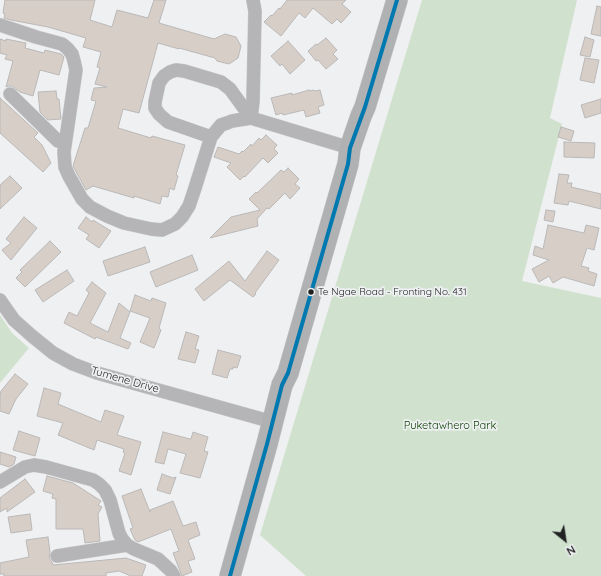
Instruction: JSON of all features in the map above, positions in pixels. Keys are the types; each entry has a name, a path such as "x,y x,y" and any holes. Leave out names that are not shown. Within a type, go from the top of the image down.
{"highway":[{"path":"230,576 282,386 288,373 344,179 350,148 360,116 365,107 397,0"}],"street":[{"path":"251,118 253,101 256,11 253,0"},
{"path":"0,25 62,44 68,48 72,54 76,70 65,143 65,167 75,188 90,208 124,223 162,230 175,224 182,217 189,206 211,137 221,126 232,121 251,118 350,148"},
{"path":"211,137 168,122 159,114 155,108 155,102 159,83 164,76 176,70 184,70 221,82 230,89 251,118"},
{"path":"10,94 58,141 65,143"},
{"name":"Tumene Drive","path":"0,300 14,320 32,336 53,353 73,364 97,373 273,422"},
{"path":"0,482 25,468 34,466 46,467 93,480 105,490 110,500 119,532 127,545 158,559 171,571 174,576"},
{"path":"56,556 127,545"}],"green space":[{"name":"Puketawhero Park","path":"422,0 577,0 550,118 562,124 522,281 601,298 601,576 306,576 260,535"},
{"path":"0,315 12,333 29,348 0,383"}],"building":[{"path":"5,0 95,0 90,20 112,27 117,10 148,18 154,0 166,0 159,23 214,39 225,34 236,37 241,46 238,58 229,64 217,61 215,58 158,43 139,113 123,109 118,128 151,138 152,136 185,145 176,175 178,176 174,190 170,188 168,197 162,196 160,204 93,186 86,190 73,166 85,128 88,128 96,101 91,100 94,88 107,87 95,84 100,68 97,67 101,52 83,47 86,38 48,27 4,18 5,14 3,13"},
{"path":"287,0 346,0 342,4 351,12 341,23 337,19 332,24 313,8 305,18 299,13 281,36 264,22 279,8 280,9"},
{"path":"597,6 601,7 601,36 591,34"},
{"path":"585,37 594,40 590,57 580,55"},
{"path":"326,38 337,50 333,54 338,59 326,69 318,60 316,61 308,51"},
{"path":"0,39 26,43 25,48 44,53 45,50 61,54 64,57 59,75 40,70 33,96 20,92 12,86 6,87 13,61 5,59 7,55 0,53"},
{"path":"288,41 305,60 290,74 282,64 280,66 271,56"},
{"path":"585,58 599,60 594,83 580,80"},
{"path":"309,90 320,90 324,105 318,107 320,113 306,117 304,110 283,115 282,113 276,115 271,98 292,93 292,95"},
{"path":"56,91 57,99 59,99 61,119 48,120 40,112 38,92"},
{"path":"0,98 38,133 34,137 42,145 51,163 43,172 0,133"},
{"path":"601,99 601,113 585,118 581,105"},
{"path":"561,127 574,131 571,141 558,137"},
{"path":"266,135 277,145 274,149 278,153 268,163 263,158 245,177 244,176 240,180 227,167 231,163 214,157 218,147 239,154 251,144 252,146 259,138 261,140"},
{"path":"564,142 595,143 594,158 564,157"},
{"path":"288,168 299,179 295,184 300,188 290,199 285,193 269,209 267,208 257,219 258,226 210,238 231,217 260,210 249,199 281,170 284,172"},
{"path":"559,174 569,175 567,183 572,183 571,187 601,194 601,209 569,201 568,205 554,203"},
{"path":"10,176 22,188 0,209 0,185"},
{"path":"546,210 555,211 553,222 544,220"},
{"path":"24,217 37,228 11,260 2,250 11,243 6,239"},
{"path":"86,217 92,222 93,220 111,231 99,248 86,239 89,235 78,228"},
{"path":"548,225 584,233 586,225 599,228 594,250 587,248 581,266 589,268 588,271 597,274 594,286 563,277 553,283 549,276 539,282 532,269 549,260 533,255 535,246 543,249"},
{"path":"50,241 61,252 25,287 16,278 22,272 20,270"},
{"path":"145,247 150,262 108,276 103,261"},
{"path":"267,251 279,260 253,297 230,280 204,301 195,289 229,261 245,281"},
{"path":"192,255 198,270 156,287 150,272"},
{"path":"67,270 74,281 43,302 35,290"},
{"path":"92,282 106,293 90,323 108,332 119,303 130,312 120,338 131,343 128,349 96,337 95,339 64,323 69,312 77,316 89,293 86,290"},
{"path":"135,295 151,301 152,298 166,303 159,328 161,330 154,348 140,342 150,318 130,311"},
{"path":"186,332 199,336 195,349 199,350 195,363 178,359"},
{"path":"218,350 241,356 237,368 233,367 233,369 230,369 227,378 212,374"},
{"path":"15,374 28,384 16,399 9,414 0,411 0,394"},
{"path":"44,388 61,393 58,404 101,422 105,410 124,416 117,435 141,442 131,475 119,471 125,453 123,452 124,449 97,440 94,450 58,435 63,423 37,416"},
{"path":"19,431 40,438 35,456 13,450"},
{"path":"163,432 190,439 193,432 208,437 204,451 208,452 200,478 180,473 186,454 168,449 164,464 155,462"},
{"path":"0,452 16,457 14,464 9,467 0,464"},
{"path":"162,474 173,478 176,477 170,494 157,490"},
{"path":"47,476 73,483 101,501 98,505 102,507 98,514 100,541 85,543 83,529 56,529 56,499 52,498 53,494 43,491"},
{"path":"25,479 35,492 7,512 7,508 0,512 0,498"},
{"path":"141,489 150,512 150,510 173,501 183,526 196,522 200,535 188,540 195,559 188,561 192,572 182,576 173,553 179,551 171,529 138,542 135,540 130,529 133,528 122,496"},
{"path":"30,514 32,530 11,533 8,517"},
{"path":"48,537 50,552 49,558 53,565 126,558 146,565 142,576 131,576 119,571 106,573 106,576 4,576 4,574 0,574 0,563 29,557 26,540"}],"transit line":[{"path":"230,576 282,385 288,373 348,164 350,148 365,107 397,0"}],"place":[{"name":"Te Ngae Road - Fronting No. 431","path":"311,292"}]}
